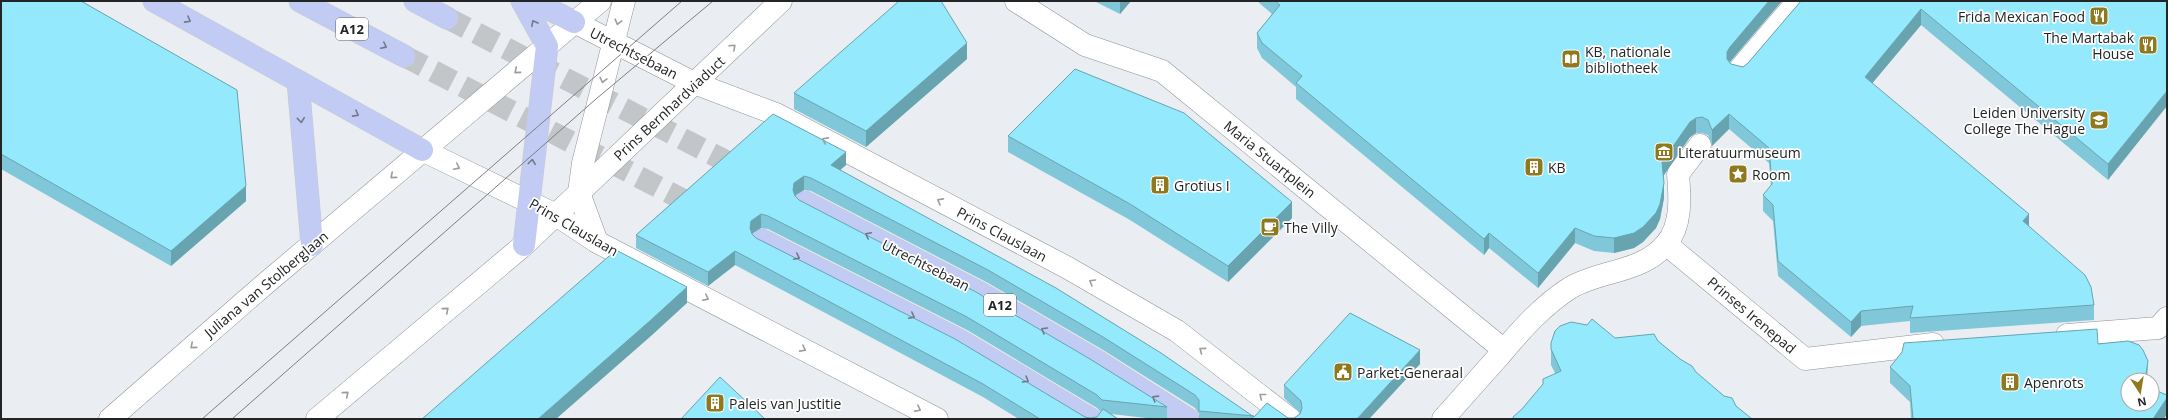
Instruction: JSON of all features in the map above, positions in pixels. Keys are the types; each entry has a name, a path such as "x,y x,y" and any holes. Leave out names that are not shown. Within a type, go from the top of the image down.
{"main road":[{"path":"154,1 422,150"},
{"name":"A12","path":"300,1 404,56"},
{"path":"415,1 447,18"},
{"path":"522,1 547,46 524,245"},
{"path":"533,1 574,22"},
{"path":"298,81 312,245"},
{"name":"Utrechtsebaan","path":"805,202 982,294 1097,361 1188,419"},
{"path":"762,240 961,341 1091,419"}],"street":[{"path":"422,150 600,1"},
{"path":"597,242 579,193 583,163 612,42 624,1"},
{"name":"Prins Bernhardviaduct","path":"556,215 781,1"},
{"name":"Maria Stuartplein","path":"1016,1 1086,45 1162,71 1504,350"},
{"path":"1739,70 1798,1"},
{"name":"Utrechtsebaan","path":"574,22 694,83"},
{"name":"Prins Clauslaan","path":"694,83 776,114 1068,268 1177,331 1290,419"},
{"path":"1443,419 1529,321 1572,287 1640,263 1656,254 1666,244 1673,234 1679,209 1678,174 1700,145"},
{"name":"Prins Clauslaan","path":"422,150 556,215 597,242 937,419"},
{"name":"Juliana van Stolberglaan","path":"110,419 422,150"},
{"path":"317,419 524,245 556,215"},
{"name":"Prinses Irenepad","path":"1666,244 1805,359 1904,346 1951,343"},
{"path":"2045,336 2163,323"}],"building":[{"path":"1,1 81,1 237,90 246,186 171,251 1,154"},
{"path":"899,1 941,1 967,43 866,131 794,93"},
{"name":"KB","path":"1275,1 1769,1 1727,52 1727,59 1731,64 1743,67 1801,1 2167,1 2167,91 2108,164 1921,9 1865,77 2029,214 2023,221 2085,275 2091,287 2094,305 1910,318 1913,306 1861,311 1851,322 1778,261 1773,205 1763,195 1772,184 1769,148 1729,114 1712,130 1708,120 1702,117 1696,118 1690,122 1662,162 1664,183 1660,204 1656,213 1643,227 1634,233 1614,238 1594,236 1575,228 1538,273 1489,233 1484,239 1296,83 1302,76 1262,43 1257,33 1280,5"},
{"name":"Grotius I","path":"1075,69 1184,113 1292,202 1228,266 1130,204 1008,136"},
{"path":"773,114 846,152 831,165 1056,288 1161,353 1252,416 1199,411 1199,400 1195,395 1103,337 988,270 811,178 804,176 794,183 793,190 795,196 799,200 976,292 1090,359 1167,407 1102,400 1097,395 967,317 768,216 761,214 751,221 750,228 752,234 756,238 955,339 1085,417 1097,417 1103,409 1118,419 1040,419 983,384 735,251 708,272 636,235"},
{"path":"616,250 687,287 538,419 422,419"},
{"path":"1350,313 1420,350 1357,419 1251,419 1267,403 1288,418 1294,418 1300,414 1302,408 1301,401 1284,385"},
{"path":"1592,319 1615,338 1654,334 1658,341 1680,359 1692,366 1696,372 1724,396 1732,398 1736,406 1752,419 1513,419 1513,417 1522,409 1543,384 1543,379 1561,371 1551,349 1551,343 1555,331 1560,326 1571,322 1587,325"},
{"name":"Apenrots","path":"2097,329 2098,344 2128,341 2139,345 2148,361 2146,372 2120,372 2120,412 2158,412 2153,419 1913,419 1910,386 1890,367 1902,352 1904,343"},
{"path":"720,377 765,419 681,419"},
{"name":"Apenrots","path":"2160,392 2167,395 2167,398 2160,408"}],"tunnel":[{"path":"447,18 749,173"},
{"path":"404,56 705,211"}],"tram line":[{"path":"202,419 682,1"},
{"path":"232,419 596,99 713,1"}],"place":[{"name":"Frida Mexican Food","path":"2099,16"},
{"name":"The Martabak House","path":"2148,45"},
{"name":"KB, nationale bibliotheek","path":"1571,59"},
{"name":"Leiden University College The Hague","path":"2099,120"},
{"name":"Literatuurmuseum","path":"1664,152"},
{"name":"KB","path":"1534,167"},
{"name":"Room","path":"1738,174"},
{"name":"Grotius I","path":"1160,185"},
{"name":"The Villy","path":"1270,227"},
{"name":"Parket-Generaal","path":"1343,372"},
{"name":"Apenrots","path":"2010,382"},
{"name":"Paleis van Justitie","path":"715,403"}]}
